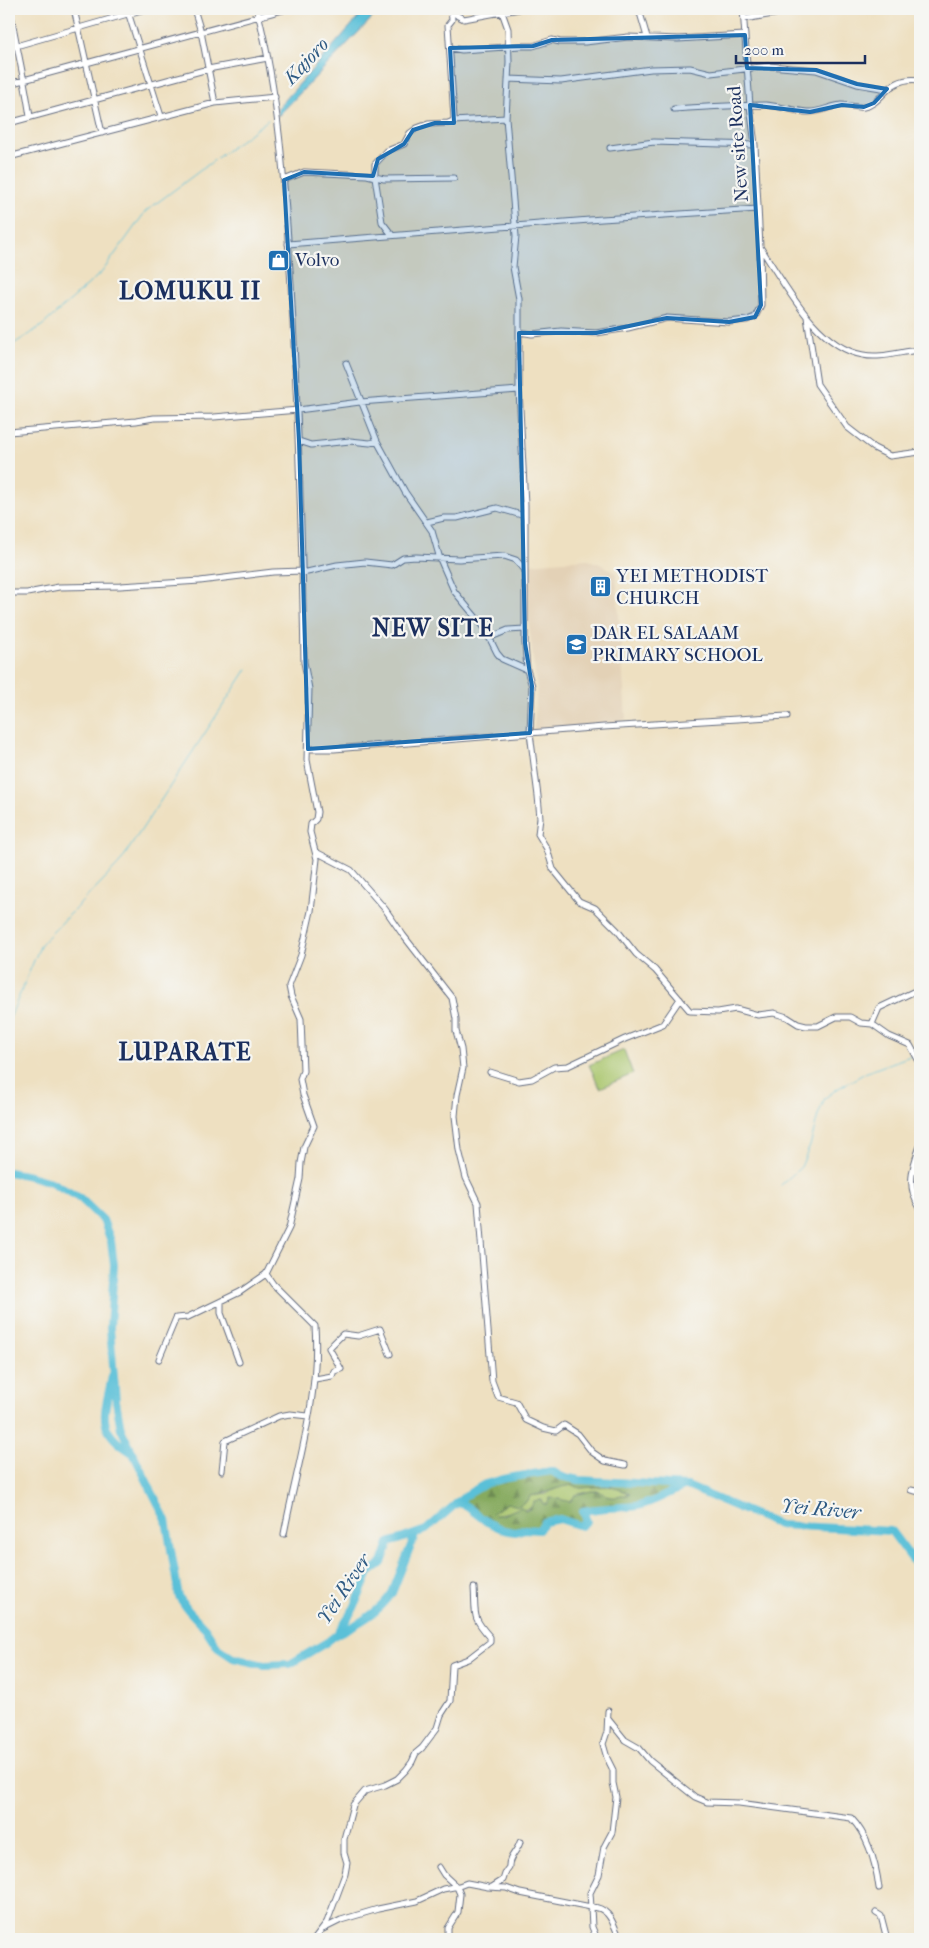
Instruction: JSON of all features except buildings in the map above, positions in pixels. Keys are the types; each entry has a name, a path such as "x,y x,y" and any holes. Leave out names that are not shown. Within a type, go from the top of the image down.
{"street":[{"path":"10,9 16,46 25,80 30,117"},
{"path":"74,9 102,133"},
{"path":"9,48 78,29 128,12 145,9"},
{"path":"194,9 201,32 215,103"},
{"path":"159,1360 176,1318 188,1317 240,1292 266,1274 289,1228 300,1179 304,1147 314,1126 303,1095 300,1079 303,1070 301,1019 291,996 289,986 301,955 312,911 316,876 316,852 310,832 311,824 316,819 317,812 307,760 309,689 304,662 298,410 284,180 275,97 257,9"},
{"path":"9,84 286,9"},
{"path":"451,9 464,19 519,9"},
{"path":"451,9 452,20 448,24 454,118 452,121"},
{"path":"624,9 640,13 646,38"},
{"name":"New site Road","path":"519,332 532,334 561,331 596,333 628,328 667,318 706,321 747,320 755,317 762,305 760,247 755,145 750,106 743,9"},
{"path":"744,19 804,9"},
{"path":"834,9 851,9"},
{"path":"860,9 865,9"},
{"path":"888,9 916,9"},
{"path":"128,12 161,116"},
{"path":"502,12 508,28 506,118 516,236 513,267 519,300 519,390 525,516 524,629 527,670 532,686 530,733 540,818 538,834 554,868 580,900 594,908 617,930 636,954 655,970 690,1011 718,1012 736,1010 758,1015 774,1014 787,1017 798,1024 806,1026 818,1026 836,1017 850,1017 861,1023 872,1024 889,1036 910,1046 920,1063"},
{"path":"450,48 462,50 533,46 552,40 560,42 585,42 628,37 678,39 745,35"},
{"path":"9,123 208,69 268,58"},
{"path":"508,79 560,82 651,69 690,68 711,73 769,66 816,70 857,84 886,89"},
{"path":"674,109 706,106 777,106 810,112 842,105 864,107 874,104 886,89 908,80 920,80"},
{"path":"9,157 215,103 275,97"},
{"path":"392,235 382,222 374,168 378,159 390,149 404,144 413,130 428,124 506,118"},
{"path":"610,148 654,142 755,145"},
{"path":"284,180 304,172 384,179 454,178"},
{"path":"288,244 452,232 514,225 758,209"},
{"path":"760,247 806,316 846,351 865,356 920,350"},
{"path":"806,316 818,384 847,427 874,448 890,456 920,452"},
{"path":"346,363 377,441 405,492 427,522 454,591 484,627 502,659 527,670"},
{"path":"9,432 154,418 214,417 298,410 360,402 519,390"},
{"path":"299,441 311,444 350,441 370,443 377,441"},
{"path":"427,522 444,518 457,518 497,508 525,516"},
{"path":"9,594 59,587 120,586 200,581 273,572 303,572 337,564 364,562 392,565 407,558 440,559 504,556 516,560 524,569"},
{"path":"489,638 508,630 524,629"},
{"path":"308,749 334,749 604,727 787,716"},
{"path":"316,852 351,870 385,909 452,998 456,1031 462,1049 463,1068 455,1116 464,1172 478,1203 492,1381 498,1397 516,1402 526,1420 543,1428 556,1431 564,1425 578,1434 592,1452 605,1461 625,1465"},
{"path":"872,1024 879,1008 913,992 920,992"},
{"path":"490,1072 519,1081 532,1079 554,1067 568,1066 663,1024 680,999"},
{"path":"920,1146 912,1168 911,1185 913,1196 920,1208"},
{"path":"266,1274 273,1284 315,1326 315,1379 295,1487 284,1534"},
{"path":"221,1301 221,1313 239,1362"},
{"path":"315,1379 332,1376 334,1371 341,1369 329,1348 343,1334 358,1336 380,1329 390,1354"},
{"path":"222,1471 225,1441 279,1416 290,1414 308,1416"},
{"path":"911,1490 920,1492"},
{"path":"314,1939 327,1922 345,1874 344,1839 353,1805 365,1791 385,1786 397,1779 406,1770 416,1753 437,1728 441,1715 450,1701 452,1665 468,1659 490,1642 490,1637 477,1621 475,1615 474,1588"},
{"path":"597,1939 592,1927 590,1893 599,1875 604,1847 612,1832 616,1796 613,1770 603,1744 607,1732 608,1711"},
{"path":"608,1719 625,1740 639,1748 650,1761 695,1797 707,1802 739,1803 850,1818 860,1828 873,1858 879,1888"},
{"path":"492,1888 503,1880 509,1867 508,1863 520,1842"},
{"path":"440,1867 444,1875 457,1887 460,1894 458,1912 448,1928 448,1939"},
{"path":"323,1928 341,1920 417,1901 444,1889 457,1887 467,1882 602,1908 606,1911 620,1939"},
{"path":"876,1913 881,1916 887,1939"}],"highlighted area":[{"path":"745,35 747,68 816,70 857,84 887,89 874,103 864,107 842,105 810,112 750,105 761,305 755,317 729,322 667,318 596,333 519,333 525,643 532,686 530,733 308,749 299,441 284,180 304,172 373,176 378,159 404,144 413,130 435,123 454,123 450,48 533,46 552,40"}],"shaded area":[{"name":"DAR EL SALAAM PRIMARY SCHOOL","path":"586,559 603,565 616,573 626,719 607,724 568,729 534,729 537,689 528,619 529,564"}],"green space":[{"path":"624,1050 633,1074 600,1088 589,1065"},
{"path":"552,1471 560,1476 579,1480 687,1486 638,1506 599,1507 583,1511 587,1521 581,1526 560,1519 544,1522 539,1530 525,1529 515,1532 504,1530 487,1522 466,1506 457,1502 467,1494 490,1483 514,1476","holes":["573,1485 580,1488 609,1486 630,1493 618,1497 610,1497 600,1491 591,1491 575,1495 571,1501 550,1498 547,1504 543,1504 542,1500 534,1501 530,1509 525,1511 521,1507 502,1515 494,1515 492,1513 507,1503 518,1506 528,1500 530,1496"]},
{"path":"573,1485 580,1488 609,1486 631,1493 611,1497 600,1491 589,1491 579,1494 568,1501 557,1498 546,1504 528,1509 494,1516 492,1512 507,1503 529,1496 546,1494 559,1487"}],"water":[{"path":"366,9 397,9 374,16 278,116 278,108"}],"waterway":[{"path":"9,347 43,325 102,272 146,211 268,120"},
{"path":"9,1020 41,944 119,864 247,669"},
{"path":"781,1185 801,1167 810,1146 818,1115 825,1098 867,1072 913,1055"},
{"name":"Yei River","path":"9,1172 51,1182 80,1198 103,1220 111,1241 114,1265 110,1328 116,1401 121,1429 166,1520 179,1597 205,1628 218,1648 233,1658 264,1665 290,1664 337,1634 354,1608 369,1573 382,1563 389,1543 426,1530 465,1496 485,1484 507,1478 552,1471 560,1476 579,1480 687,1486 779,1525 891,1531 920,1570"},
{"path":"112,1376 105,1410 107,1428 111,1436 131,1452"},
{"path":"457,1502 466,1506 487,1522 504,1530 515,1532 525,1529 539,1530 544,1522 560,1519 581,1526 587,1521 583,1511 643,1505 684,1487"},
{"path":"337,1634 368,1617 387,1600 392,1593 415,1535"}],"place":[{"name":"Volvo","path":"279,260"},
{"name":"YEI METHODIST CHURCH","path":"600,587"},
{"name":"DAR EL SALAAM PRIMARY SCHOOL","path":"576,644"}],"district":[{"name":"LOMUKU II","path":"190,291"},
{"name":"NEW SITE","path":"433,628"},
{"name":"LUPARATE","path":"185,1052"}],"water label":[{"name":"Kajoro","path":"306,61"}]}
